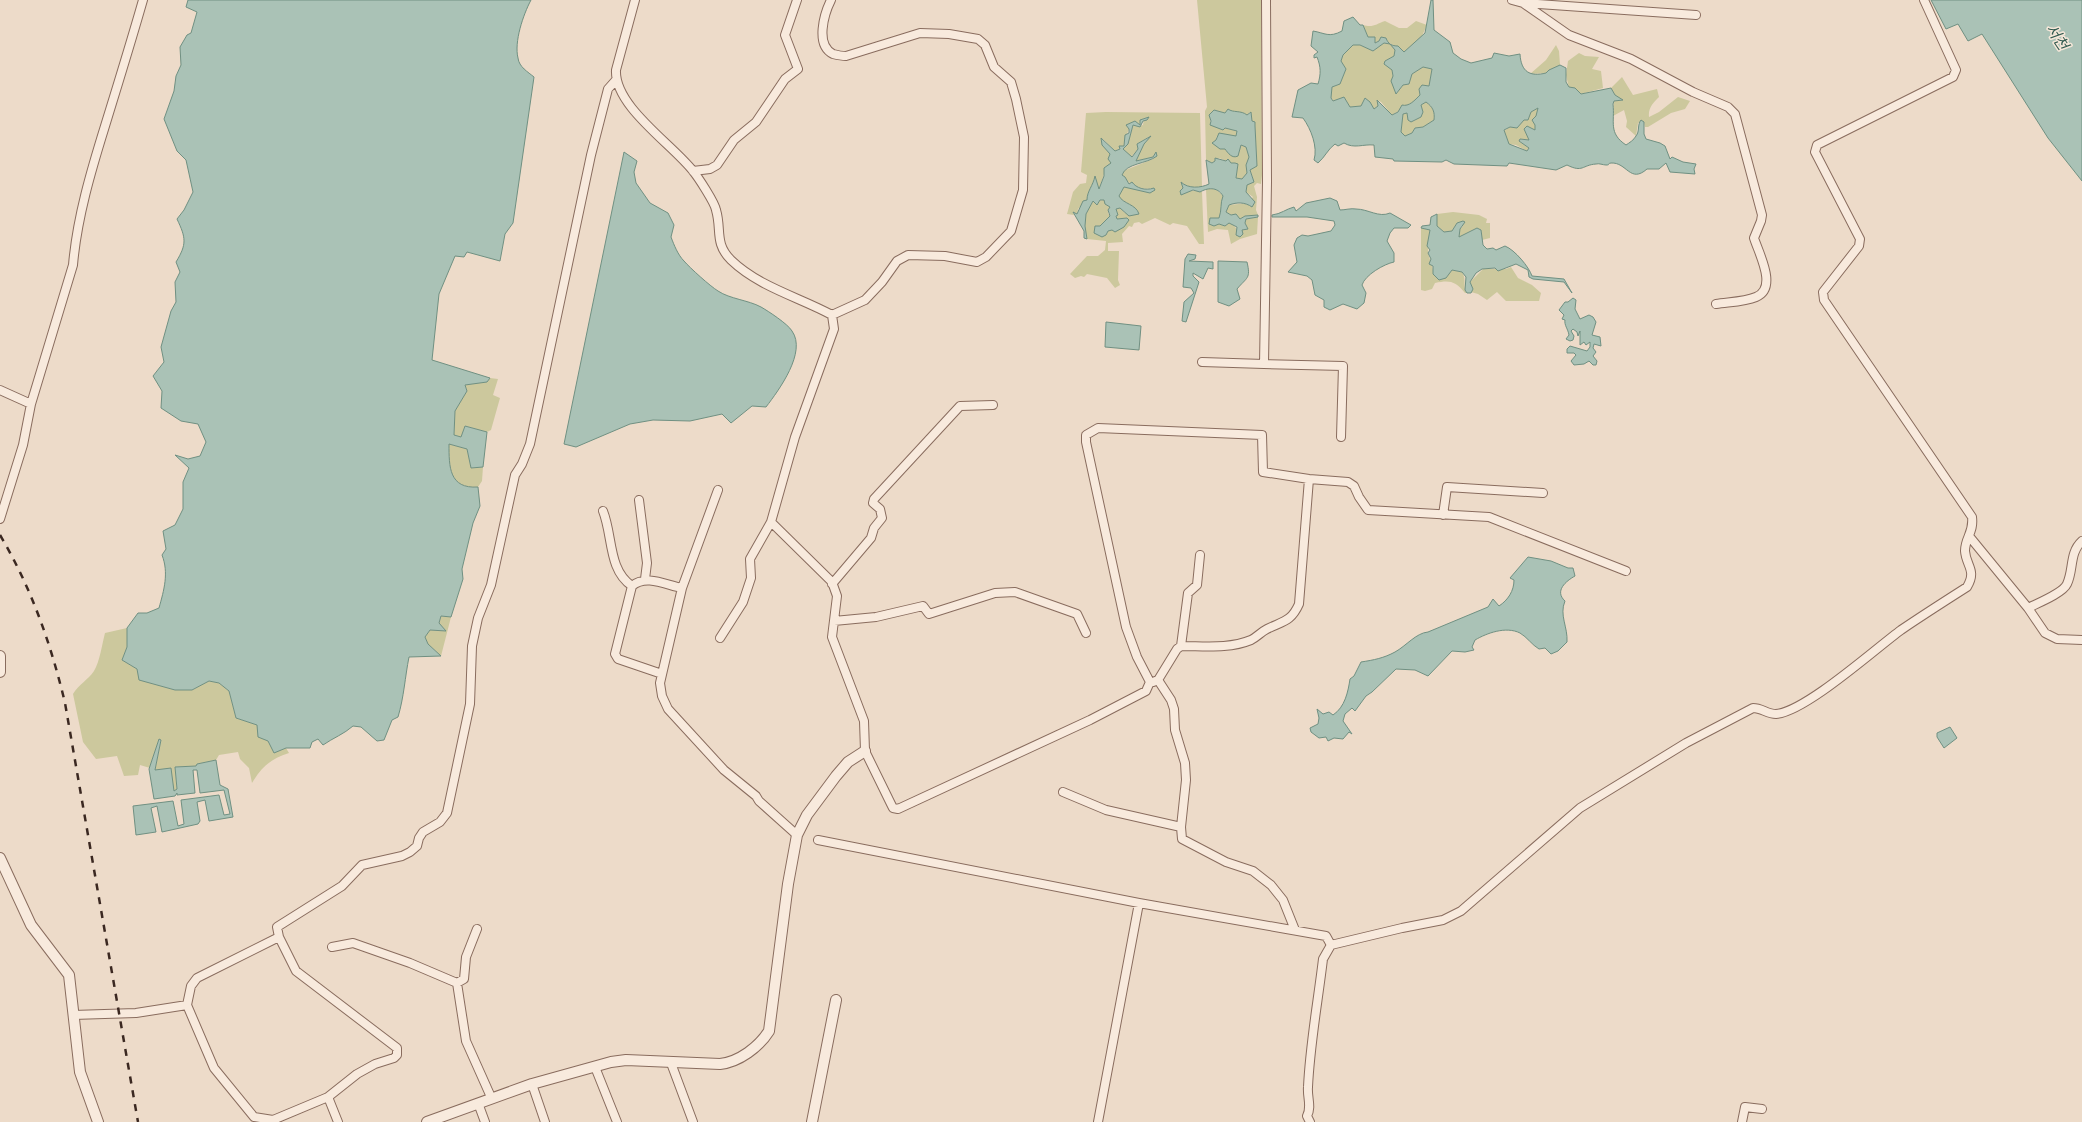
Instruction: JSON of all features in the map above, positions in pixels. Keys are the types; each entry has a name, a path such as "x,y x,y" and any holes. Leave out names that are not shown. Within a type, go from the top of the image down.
{"street":[{"path":"0,519 23,445 31,404 73,265 82,210 96,157 143,0"},
{"path":"635,0 616,70 616,80 621,94 664,143 693,171 716,209 718,238 724,251 732,261 768,285 814,305 832,315"},
{"path":"693,171 710,169 717,165 734,140 756,122 786,79 798,69 785,35 797,0"},
{"path":"831,0 822,37 823,44 833,54 846,56 920,33 949,34 978,38 985,45 994,67 1011,82 1024,137 1023,190 1012,231 986,258 977,262 945,256 908,255 897,261 882,282 865,300 832,315"},
{"path":"1264,364 1267,182 1266,0"},
{"path":"1512,0 1522,3 1696,15"},
{"path":"1310,1122 1307,1116 1310,1110 1307,1094 1309,1067 1323,959 1331,945 1443,920 1461,911 1580,808 1680,747 1753,708 1759,708 1767,713 1776,714 1805,703 1901,631 1967,587 1972,579 1972,570 1965,553 1966,544 1973,527 1972,517 1824,300 1823,292 1859,246 1860,238 1815,152 1817,145 1953,78 1956,70 1924,0"},
{"path":"1522,3 1569,35 1631,59 1693,92 1728,107 1735,114 1762,215 1754,238 1766,275 1767,286 1764,293 1756,297 1716,304"},
{"path":"279,937 197,978 191,986 187,1005 214,1068 254,1117 273,1120 328,1097 357,1074 375,1064 394,1058 397,1054 397,1048 296,971 279,937 277,927 342,886 362,865 402,856 410,852 417,846 419,838 423,832 440,822 447,813 470,704 472,646 478,618 491,585 515,476 522,464 530,444 592,155 608,89 616,80"},
{"path":"720,638 743,602 751,578 750,559 771,522 795,436 834,329 832,315"},
{"path":"1202,362 1343,366 1341,437"},
{"path":"0,390 31,404"},
{"path":"832,584 871,538 874,528 882,518 880,509 873,503 874,499 960,406 993,405"},
{"path":"1295,930 1283,900 1271,885 1253,871 1226,862 1182,839 1181,827 1186,780 1185,763 1175,730 1174,709 1171,700 1154,681 1137,657 1126,627 1086,442 1086,435 1098,428 1262,435 1263,472 1309,479 1348,482 1354,486 1359,497 1368,510 1489,517 1626,570"},
{"path":"771,522 832,584 837,596 832,637 864,721 865,751 893,808 898,809 1090,720 1146,691 1177,649 1181,646 1227,647 1252,640 1266,630 1285,622 1294,614 1299,604 1309,479"},
{"path":"1443,515 1446,487 1543,493"},
{"path":"718,490 682,588 660,682 662,696 668,709 724,770 756,796 759,801 797,835"},
{"path":"638,500 647,563 645,579"},
{"path":"603,511 617,571 623,580 632,586"},
{"path":"1969,536 2028,608 2045,633 2050,637 2082,640"},
{"path":"2028,608 2058,592 2067,584 2072,556 2082,541"},
{"path":"1181,646 1188,593 1197,585 1200,555"},
{"path":"662,674 618,660 615,654 624,623 632,586 638,581 645,579 682,588"},
{"path":"834,621 876,617 923,606 929,614 995,593 1015,592 1040,599 1077,614 1086,633"},
{"path":"0,656 0,672"},
{"path":"427,1122 491,1097 595,1066 626,1060 671,1063 730,1063 753,1048 769,1030 788,884 797,835 807,815 836,776 848,762 865,751"},
{"path":"1063,792 1106,810 1181,827"},
{"path":"818,840 1139,903 1326,936 1331,945"},
{"path":"0,858 31,925 69,975 80,1072 98,1122"},
{"path":"1098,1122 1139,903"},
{"path":"458,983 464,979 466,957 477,929"},
{"path":"332,947 353,943 410,963 458,983"},
{"path":"458,983 466,1041 491,1097"},
{"path":"812,1122 836,1000"},
{"path":"74,1014 136,1013 187,1005"},
{"path":"671,1063 693,1122"},
{"path":"595,1066 617,1122"},
{"path":"532,1084 545,1122"},
{"path":"328,1097 338,1122"},
{"path":"478,1103 485,1122"},
{"path":"1742,1122 1745,1107 1762,1109"}],"shaded area":[{"path":"1197,0 1261,0 1262,175 1261,184 1257,183 1254,186 1257,197 1256,210 1258,215 1245,216 1240,219 1226,212 1229,205 1248,203 1253,197 1246,192 1247,185 1253,178 1250,170 1257,165 1255,126 1250,112 1247,115 1233,112 1210,116 1210,125 1237,131 1236,136 1217,136 1216,140 1225,149 1239,149 1241,145 1246,147 1249,157 1246,165 1247,173 1242,179 1236,178 1238,165 1235,163 1219,158 1212,163 1206,160 1205,111 1207,107"},
{"path":"1385,21 1399,28 1407,28 1416,21 1427,25 1421,38 1404,52 1388,42 1386,38 1374,43 1372,38 1368,37 1363,25 1372,26"},
{"path":"1384,43 1390,44 1395,50 1394,56 1385,61 1392,70 1396,94 1403,85 1409,84 1412,74 1423,67 1432,69 1429,86 1419,89 1420,95 1412,103 1392,115 1381,102 1377,100 1378,106 1374,109 1365,98 1362,106 1350,107 1344,97 1334,101 1331,98 1332,87 1340,84 1346,69 1341,61 1343,55 1353,45 1360,45 1373,51"},
{"path":"1556,45 1559,51 1560,65 1546,73 1530,74 1546,60"},
{"path":"1579,53 1585,56 1599,57 1592,69 1601,71 1603,88 1581,94 1575,88 1569,88 1566,75 1568,61"},
{"path":"1622,77 1633,95 1657,89 1659,97 1650,108 1649,117 1659,112 1678,97 1690,101 1685,109 1671,113 1648,127 1645,127 1644,122 1638,123 1636,136 1626,127 1627,121 1624,110 1613,116 1614,101 1622,100 1615,95 1611,88"},
{"path":"1426,102 1433,110 1434,120 1423,127 1415,128 1412,133 1405,136 1401,132 1403,114 1407,113 1411,122 1421,117 1423,112 1421,105"},
{"path":"1538,107 1535,131 1529,140 1520,139 1519,141 1529,148 1527,151 1516,145 1509,144 1504,131 1510,127 1517,128 1524,120 1528,120 1531,112"},
{"path":"1086,113 1200,113 1202,187 1191,187 1182,184 1189,191 1202,191 1204,244 1199,244 1187,226 1173,223 1170,225 1155,218 1142,224 1139,222 1134,223 1132,227 1129,226 1122,234 1123,242 1108,243 1108,251 1119,251 1118,280 1120,285 1115,288 1107,278 1087,274 1084,277 1081,276 1075,278 1070,274 1087,256 1098,256 1105,250 1106,241 1087,239 1085,226 1086,214 1093,201 1104,200 1110,207 1108,213 1110,216 1100,227 1098,226 1106,235 1108,231 1124,227 1127,218 1117,219 1116,209 1120,208 1125,213 1132,206 1120,199 1119,196 1124,186 1150,193 1154,188 1144,189 1128,182 1122,175 1123,171 1153,159 1156,153 1153,157 1136,161 1144,144 1150,136 1137,144 1138,149 1131,157 1123,149 1128,144 1133,125 1138,126 1143,125 1144,118 1140,125 1132,122 1127,126 1129,129 1124,141 1124,146 1115,151 1103,139 1110,154 1111,163 1105,171 1099,189 1095,177 1087,200 1078,209 1077,215 1073,212 1074,215 1067,214 1073,192 1080,184 1086,183 1087,175 1081,172"},
{"path":"1206,189 1216,189 1223,196 1219,218 1215,218 1219,224 1225,226 1229,223 1233,224 1238,231 1248,229 1245,223 1246,219 1258,217 1257,234 1240,239 1231,244 1228,230 1217,229 1208,232"},
{"path":"1453,212 1479,215 1487,219 1486,223 1490,223 1490,238 1482,240 1481,230 1477,228 1459,237 1460,229 1463,226 1463,221 1457,223 1452,231 1444,232 1437,226 1437,214"},
{"path":"1421,228 1430,230 1428,253 1433,270 1446,278 1452,270 1462,272 1467,293 1452,282 1435,283 1432,289 1425,291 1421,290"},
{"path":"1511,267 1518,278 1532,285 1541,293 1539,301 1506,301 1497,292 1487,300 1478,294 1471,292 1473,289 1470,282 1483,269 1506,269"},
{"path":"490,378 498,379 493,395 500,398 491,430 487,432 465,426 461,437 454,435 455,411 467,391 465,384 487,382"},
{"path":"449,444 467,449 471,468 483,467 482,481 478,487 468,487 456,480 449,461"},
{"path":"441,616 451,617 441,656 428,644 425,637 430,630 445,630 439,624"},
{"path":"127,628 127,647 122,660 137,669 140,680 175,690 192,690 209,681 219,683 229,691 236,718 257,725 286,748 289,753 277,758 263,768 252,783 249,768 240,759 238,752 219,755 216,760 197,764 197,766 175,767 177,790 174,791 155,770 161,740 159,739 150,768 140,765 138,775 124,776 117,756 96,759 83,742 73,694 94,671 105,633"}],"water":[{"path":"188,0 531,0 522,21 517,44 520,64 534,77 513,223 505,234 500,261 467,252 464,257 455,256 439,294 432,360 490,378 487,382 465,385 467,391 455,411 454,435 461,437 465,426 487,432 483,467 471,468 467,449 449,444 449,461 453,475 461,484 468,487 478,487 480,506 473,523 462,569 463,579 451,617 441,616 439,623 446,631 430,630 425,637 428,644 441,656 409,657 402,702 398,717 392,720 384,740 377,741 361,727 353,726 323,745 318,739 312,742 310,748 286,748 274,753 268,741 258,737 257,725 236,718 229,691 219,683 209,681 192,690 175,690 139,680 137,669 122,660 127,647 127,628 138,613 147,613 159,608 161,601 165,575 162,555 166,549 163,531 175,525 183,509 183,482 189,468 175,455 188,459 200,456 206,442 198,424 181,421 161,408 162,391 153,376 164,362 161,347 171,311 176,302 175,282 180,272 176,262 184,245 184,236 177,219 184,210 193,192 186,160 177,151 164,119 174,91 176,76 181,65 180,47 187,35 191,33 197,12 186,7"},
{"path":"1431,0 1433,0 1434,30 1450,42 1453,53 1461,59 1471,63 1492,58 1494,53 1509,56 1520,54 1522,65 1527,72 1535,74 1546,73 1560,65 1566,68 1566,82 1569,87 1575,88 1581,94 1611,88 1615,95 1623,100 1614,101 1613,104 1614,127 1620,141 1626,145 1633,140 1637,134 1641,120 1644,122 1644,134 1646,139 1665,146 1670,159 1672,157 1683,162 1696,164 1694,169 1695,174 1670,172 1666,163 1659,169 1647,169 1636,174 1621,166 1611,163 1608,165 1598,164 1580,168 1567,165 1556,170 1509,163 1507,166 1454,164 1446,160 1442,162 1394,161 1393,159 1375,157 1374,145 1351,146 1344,143 1338,146 1335,144 1318,163 1314,160 1315,150 1309,127 1303,118 1292,117 1298,90 1311,83 1318,84 1319,80 1319,64 1317,57 1314,58 1314,55 1318,52 1311,46 1313,31 1327,34 1338,33 1342,31 1344,21 1353,17 1360,25 1363,25 1368,37 1375,37 1375,43 1379,41 1381,37 1386,38 1389,43 1398,46 1404,52 1425,33","holes":["1384,43 1390,44 1395,50 1394,56 1385,61 1384,64 1392,70 1393,76 1391,81 1396,94 1403,85 1409,84 1412,74 1423,67 1432,69 1429,86 1422,85 1419,89 1420,95 1409,104 1402,105 1398,112 1392,115 1377,100 1378,106 1374,109 1370,102 1365,98 1361,106 1350,107 1344,97 1333,101 1331,98 1332,87 1340,84 1346,69 1341,61 1343,55 1353,45 1360,45 1373,51","1426,102 1432,108 1434,112 1434,120 1423,127 1415,128 1412,133 1405,136 1401,132 1403,114 1407,113 1408,120 1411,122 1421,117 1423,112 1421,105","1538,108 1536,116 1532,120 1535,125 1535,130 1527,126 1524,129 1529,140 1520,139 1519,141 1529,148 1527,151 1509,144 1504,130 1510,127 1517,128 1524,120 1528,120 1531,112"]},
{"name":"서천","path":"1931,0 2082,0 2082,181 2048,138 1982,34 1968,41 1958,24 1946,29"},
{"path":"1228,109 1247,115 1251,112 1252,121 1255,122 1257,166 1250,170 1254,182 1247,185 1246,192 1255,202 1252,207 1241,203 1229,205 1226,212 1231,215 1236,214 1240,219 1245,216 1258,215 1258,217 1246,219 1245,223 1248,229 1242,230 1243,234 1240,237 1236,235 1237,227 1229,223 1225,226 1219,224 1214,226 1209,224 1210,218 1219,218 1223,196 1221,193 1215,189 1209,189 1200,192 1193,190 1181,195 1180,191 1183,188 1181,182 1187,186 1195,187 1209,184 1206,160 1212,163 1215,161 1215,158 1226,161 1228,159 1231,163 1238,164 1236,178 1242,179 1247,173 1246,165 1249,157 1246,147 1241,145 1238,156 1234,157 1225,149 1220,149 1212,143 1216,140 1219,133 1236,136 1237,131 1225,128 1223,130 1210,125 1211,121 1209,115 1214,110 1225,113"},
{"path":"1149,117 1147,120 1143,121 1140,127 1133,125 1128,144 1123,149 1132,157 1138,149 1137,144 1151,136 1144,144 1136,161 1153,157 1156,152 1157,156 1153,159 1128,168 1122,175 1129,184 1132,182 1141,188 1154,188 1155,190 1150,193 1124,187 1119,196 1123,201 1135,208 1139,214 1129,216 1120,208 1116,209 1118,215 1116,216 1117,219 1127,218 1129,220 1124,227 1115,232 1112,230 1108,231 1106,235 1102,237 1094,233 1095,226 1100,226 1110,216 1108,210 1110,207 1105,204 1104,200 1100,200 1097,205 1093,201 1086,214 1085,226 1087,239 1084,238 1084,231 1073,212 1077,214 1083,201 1087,200 1095,176 1099,189 1104,176 1104,168 1111,163 1108,159 1110,154 1102,145 1101,138 1115,151 1120,149 1119,146 1124,146 1125,135 1129,133 1129,129 1126,125 1135,121 1140,125 1140,120"},
{"path":"624,152 637,161 634,172 636,183 650,203 668,213 674,225 671,237 676,250 682,259 700,277 718,291 761,307 782,321 792,331 796,340 796,349 790,370 778,391 766,407 752,406 731,423 722,414 690,421 653,420 630,424 576,447 564,444"},
{"path":"1330,198 1337,201 1340,210 1360,209 1378,214 1390,213 1411,225 1408,228 1394,228 1390,233 1387,241 1394,253 1394,262 1375,270 1367,277 1362,285 1366,293 1364,303 1357,309 1343,304 1330,310 1324,307 1324,300 1315,295 1312,280 1307,276 1288,272 1297,262 1294,245 1297,238 1302,235 1308,236 1331,231 1335,225 1334,221 1307,217 1272,217 1272,215 1294,207 1296,211 1306,203"},
{"path":"1437,214 1437,226 1444,232 1452,231 1457,223 1463,221 1465,222 1460,229 1459,237 1477,228 1481,230 1483,245 1487,249 1493,248 1496,250 1505,246 1509,248 1521,259 1532,276 1564,279 1572,293 1564,282 1533,279 1529,277 1528,270 1516,264 1498,271 1495,268 1482,269 1476,273 1470,282 1473,289 1471,293 1467,293 1465,290 1466,277 1462,272 1452,270 1446,278 1439,280 1433,274 1433,266 1429,264 1431,259 1428,253 1430,250 1427,246 1430,230 1421,228 1422,226 1430,225 1431,217"},
{"path":"1188,254 1196,255 1195,259 1189,261 1213,262 1213,269 1208,268 1203,279 1193,273 1193,276 1199,282 1186,322 1182,321 1184,302 1194,293 1191,288 1183,287 1185,259"},
{"path":"1218,261 1247,262 1249,272 1248,275 1246,280 1237,289 1240,299 1229,306 1218,302"},
{"path":"1573,298 1576,300 1575,309 1580,319 1589,315 1593,317 1596,322 1592,335 1600,337 1601,346 1594,344 1593,348 1596,352 1593,356 1597,361 1596,365 1593,365 1589,361 1584,364 1574,365 1571,361 1576,355 1574,353 1567,353 1567,349 1570,346 1587,351 1590,347 1590,342 1586,345 1584,342 1580,345 1580,331 1578,336 1577,332 1573,329 1571,331 1574,336 1573,340 1570,341 1566,339 1569,335 1565,320 1562,319 1564,315 1559,310 1565,302 1568,302"},
{"path":"1106,322 1141,326 1139,350 1105,347"},
{"path":"1528,557 1551,561 1568,568 1573,568 1575,576 1565,583 1561,590 1562,597 1565,601 1563,606 1563,616 1567,642 1558,651 1551,654 1545,648 1539,649 1523,635 1515,631 1497,631 1475,640 1472,647 1474,650 1465,652 1452,651 1428,676 1415,670 1396,669 1366,696 1355,711 1352,708 1345,714 1343,721 1352,734 1349,732 1343,739 1334,738 1328,741 1326,737 1319,738 1311,732 1310,728 1318,724 1319,718 1317,709 1323,714 1329,712 1333,715 1343,704 1350,679 1354,676 1361,662 1391,654 1419,635 1488,607 1493,599 1499,606 1508,598 1512,591 1514,580 1510,578"},
{"path":"1950,727 1957,738 1944,748 1937,737 1937,733"},
{"path":"159,739 161,740 155,770 171,768 174,791 177,789 175,767 196,766 197,764 216,760 220,785 228,789 233,817 209,821 205,800 197,802 200,821 198,824 162,832 157,806 151,808 156,832 136,835 133,806 173,801 178,826 184,824 181,800 219,795 224,815 230,814 224,790 200,793 197,770 193,770 195,793 177,795 177,793 175,796 154,799 149,769"}],"railway":[{"path":"0,535 21,575 39,616 65,703 138,1122"}]}
